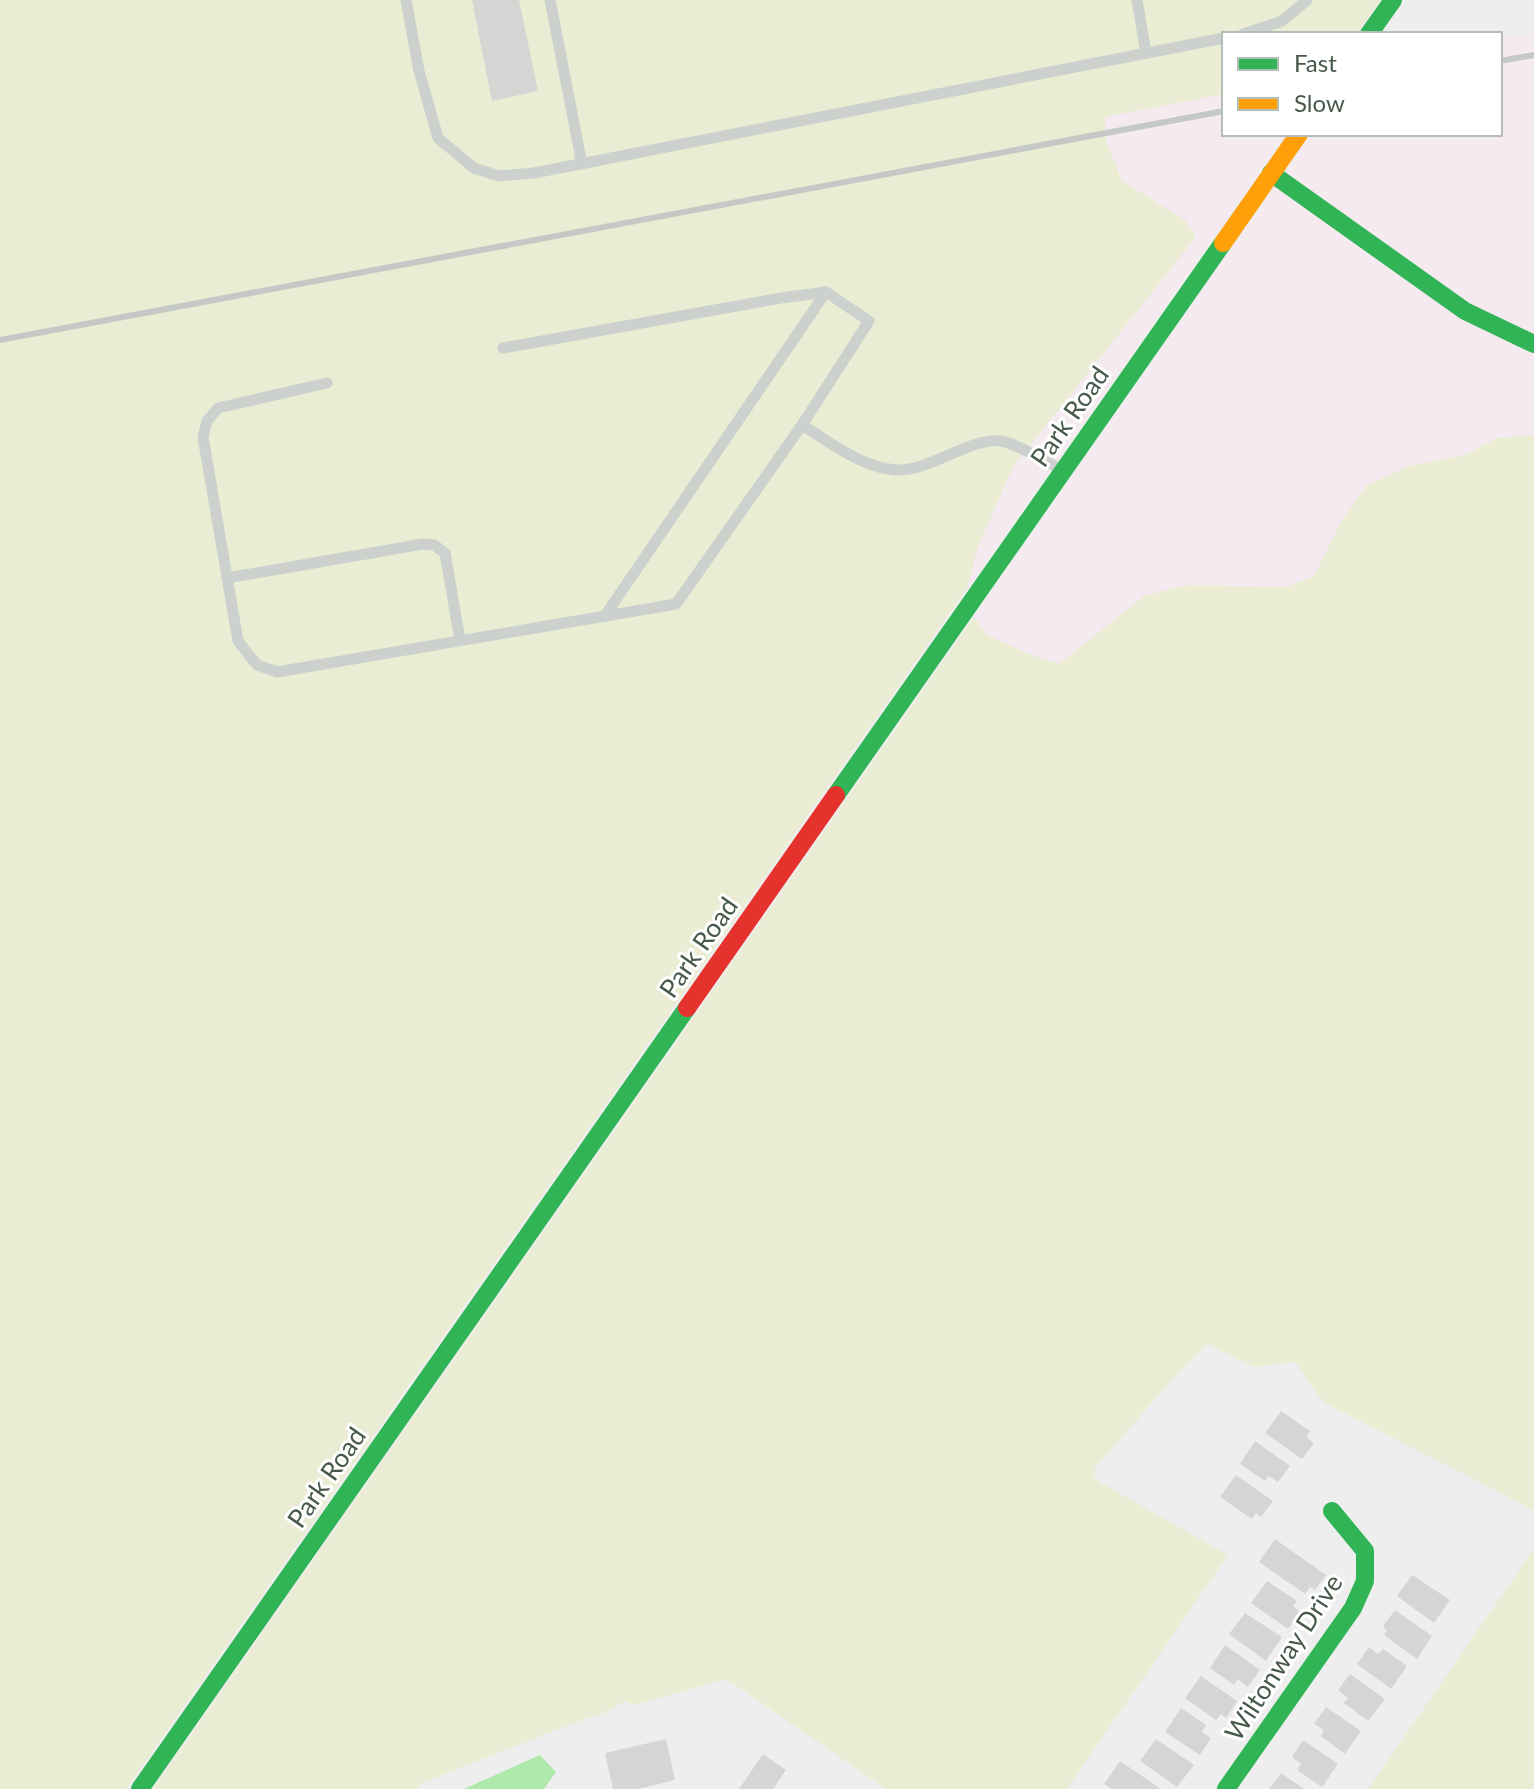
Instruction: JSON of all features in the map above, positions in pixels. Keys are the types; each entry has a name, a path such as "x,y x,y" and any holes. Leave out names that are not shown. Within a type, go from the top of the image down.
{"street":[{"path":"1370,32 1393,0"},
{"name":"Park Road","path":"140,1789 1298,136"},
{"path":"1271,173 1465,311 1534,344"},
{"name":"Wiltonway Drive","path":"1226,1789 1353,1608 1365,1581 1365,1551 1332,1511"}],"lane":[{"path":"406,0 419,71 438,138 474,168 499,176 582,164 1222,38"},
{"path":"550,0 582,164"},
{"path":"1137,0 1146,53"},
{"path":"1249,32 1282,21 1307,0"},
{"path":"604,617 826,292"},
{"path":"327,383 218,408 207,421 203,437 238,641 257,665 277,672 676,604 802,425 869,321 826,292 503,348"},
{"path":"802,425 855,457 894,470 913,469 989,442 1004,441 1063,471"},
{"path":"227,578 423,544 434,545 445,553 460,640"}],"shaded area":[{"path":"0,0 1380,0 1357,32 1222,32 1222,94 1105,117 1106,140 1122,181 1184,219 1196,237 1013,467 977,549 967,588 126,1789 0,1789"},
{"path":"1534,32 1534,435 1497,438 1465,455 1409,466 1367,485 1341,522 1314,576 1287,587 1238,587 1091,638 1059,664 986,634 974,617 1311,136 1502,136 1502,39"},
{"path":"1222,94 1222,136 1285,136 967,588 977,549 1013,467 1196,237 1122,181 1106,140 1104,117"},
{"path":"1534,435 1534,1510 1323,1402 1295,1362 1254,1367 1207,1344 1095,1468 1094,1475 1098,1481 1228,1555 1067,1789 886,1789 731,1682 723,1680 634,1705 625,1701 604,1713 422,1783 417,1789 153,1789 974,617 986,634 1059,664 1144,596 1186,585 1287,587 1314,576 1341,522 1367,485 1409,466 1465,455 1497,438"},
{"path":"1534,1549 1534,1789 1368,1789"},
{"path":"540,1755 556,1772 544,1789 464,1789"}],"building":[{"path":"472,0 519,0 538,91 492,101"},
{"path":"1281,1411 1310,1431 1306,1437 1314,1443 1302,1459 1265,1433"},
{"path":"1255,1441 1290,1466 1278,1482 1268,1476 1265,1481 1240,1464"},
{"path":"1236,1475 1273,1501 1261,1517 1256,1513 1252,1519 1220,1497"},
{"path":"1275,1539 1326,1575 1315,1590 1310,1587 1305,1594 1259,1562"},
{"path":"1412,1575 1450,1600 1434,1623 1397,1596"},
{"path":"1267,1581 1297,1601 1293,1606 1300,1612 1288,1629 1251,1603"},
{"path":"1395,1610 1432,1636 1417,1659 1384,1635 1387,1631 1383,1626"},
{"path":"1245,1613 1282,1637 1266,1661 1229,1634"},
{"path":"1225,1645 1260,1670 1248,1687 1238,1679 1234,1685 1210,1668"},
{"path":"1369,1647 1378,1654 1383,1649 1407,1666 1391,1689 1357,1664"},
{"path":"1350,1674 1385,1699 1368,1721 1344,1703 1348,1698 1338,1690"},
{"path":"1201,1676 1237,1701 1226,1718 1221,1714 1216,1720 1185,1698"},
{"path":"1326,1707 1361,1731 1345,1754 1321,1736 1324,1730 1314,1724"},
{"path":"1181,1708 1206,1725 1202,1732 1211,1738 1200,1755 1165,1732"},
{"path":"666,1739 675,1780 638,1789 613,1789 605,1753"},
{"path":"1156,1739 1194,1765 1177,1787 1140,1761"},
{"path":"1303,1740 1338,1764 1322,1787 1297,1770 1301,1764 1292,1757"},
{"path":"763,1754 786,1770 773,1789 739,1789"},
{"path":"1120,1761 1161,1789 1112,1789 1104,1784"},
{"path":"1281,1773 1304,1789 1269,1789"}],"railway":[{"path":"1502,61 1534,55"},
{"path":"0,340 1222,111"}],"traffic: fast":[{"path":"1370,32 1393,0"},
{"path":"1271,173 1465,311 1534,344"},
{"path":"836,795 1223,243"},
{"path":"140,1789 687,1008"},
{"path":"1226,1789 1353,1608 1365,1581 1365,1551 1332,1511"}],"traffic: slow":[{"path":"1223,243 1298,136"}],"traffic: jam":[{"path":"687,1008 836,795"}]}
